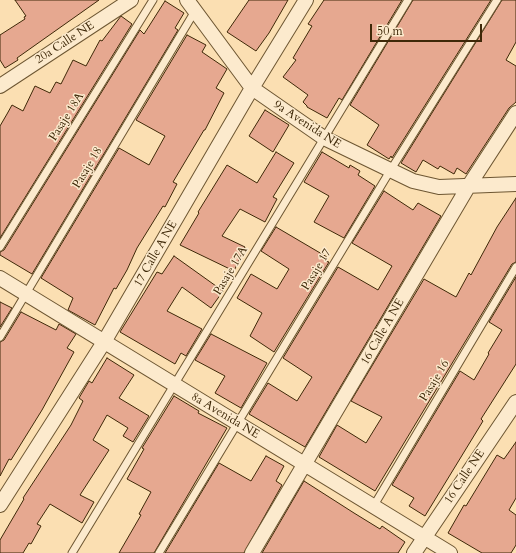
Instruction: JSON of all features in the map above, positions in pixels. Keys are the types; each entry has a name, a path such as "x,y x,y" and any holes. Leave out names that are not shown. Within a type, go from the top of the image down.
{"street":[{"name":"20a Calle NE","path":"0,86 131,0"},
{"name":"17 Calle A NE","path":"0,505 104,342 252,88 306,0"},
{"name":"9a Avenida NE","path":"191,6 252,88 324,138 390,172 413,181 439,187 516,184"},
{"name":"16 Calle A NE","path":"252,553 306,465 468,187 516,113"},
{"name":"8a Avenida NE","path":"0,278 450,553"},
{"name":"16 Calle NE","path":"414,553 516,402"}],"lane":[{"name":"Pasaje 18A","path":"0,247 153,0"},
{"name":"Pasaje 17A","path":"72,553 408,0"},
{"name":"Pasaje 17","path":"159,553 496,0"},
{"name":"Pasaje 18","path":"0,337 191,6"},
{"name":"Pasaje 16","path":"373,507 516,267"}],"building":[{"path":"15,0 99,0 5,68 0,60 0,35 25,19 24,17 26,16"},
{"path":"249,0 288,0 269,33 256,51 227,32"},
{"path":"324,0 402,0 342,100 339,98 327,118 307,107 303,102 308,95 283,77 296,60 293,58 312,26 308,24"},
{"path":"413,0 491,0 392,158 391,156 389,159 367,145 379,125 350,105"},
{"path":"502,0 516,0 516,42 506,60 516,66 516,102 509,108 466,174 457,168 454,174 440,166 438,169 423,160 416,172 401,163"},
{"path":"165,1 184,13 175,28 178,30 32,274 0,255 0,252 4,250 140,30 144,34"},
{"path":"121,16 132,24 0,238 0,126 12,105 23,111 35,86 50,93 56,82 61,84 73,60 86,66 100,40 102,41"},
{"path":"187,35 206,45 202,52 227,69 216,88 224,93 205,130 173,182 177,184 165,207 163,206 137,248 127,270 116,289 114,288 95,325 68,310 73,298 41,278 119,148 149,165 165,136 136,120"},
{"path":"265,110 289,125 273,152 249,136"},
{"path":"276,152 294,163 273,197 277,199 265,222 240,209 222,236 245,247 234,271 180,245 227,165 257,183"},
{"path":"322,152 349,168 350,165 360,171 358,175 375,186 344,238 314,222 329,196 304,182"},
{"path":"384,191 413,210 418,203 441,216 305,447 249,414 268,383 297,401 312,377 283,358 338,267 378,290 392,266 352,243"},
{"path":"516,198 516,262 512,264 375,491 319,457 337,425 366,443 382,417 351,401 424,279 456,297 469,273 471,275 497,227"},
{"path":"276,227 327,257 325,261 329,262 274,352 250,336 262,313 237,298 251,274 277,289 289,269 261,251"},
{"path":"174,256 223,291 211,308 182,287 167,311 202,329 186,356 181,353 175,364 120,332 157,272 162,274"},
{"path":"516,277 516,364 481,419 483,421 425,516 409,506 414,498 392,485 460,371 474,380 502,330 489,322"},
{"path":"0,302 12,308 0,327"},
{"path":"21,312 56,330 59,324 76,334 67,348 74,352 42,410 11,460 9,459 0,476 0,342 4,340"},
{"path":"211,334 267,363 241,408 215,393 225,376 195,360"},
{"path":"107,358 134,375 119,398 149,416 133,442 123,436 128,428 107,415 93,440 109,450 80,495 94,502 82,523 50,504 37,524 41,526 31,544 29,543 23,553 0,553 0,540 24,499 23,498 71,425 83,401 79,398 89,381 92,383"},
{"path":"174,396 199,411 198,413 227,428 154,553 119,553 141,515 139,514 151,492 127,479 144,449 142,448"},
{"path":"516,442 516,498 509,510 516,515 516,545 511,553 482,553 448,533 464,505 466,506 497,455 504,459"},
{"path":"266,456 284,466 276,481 282,485 244,553 165,553 219,463 251,481"},
{"path":"304,481 380,529 382,526 405,542 398,553 262,553"}]}
